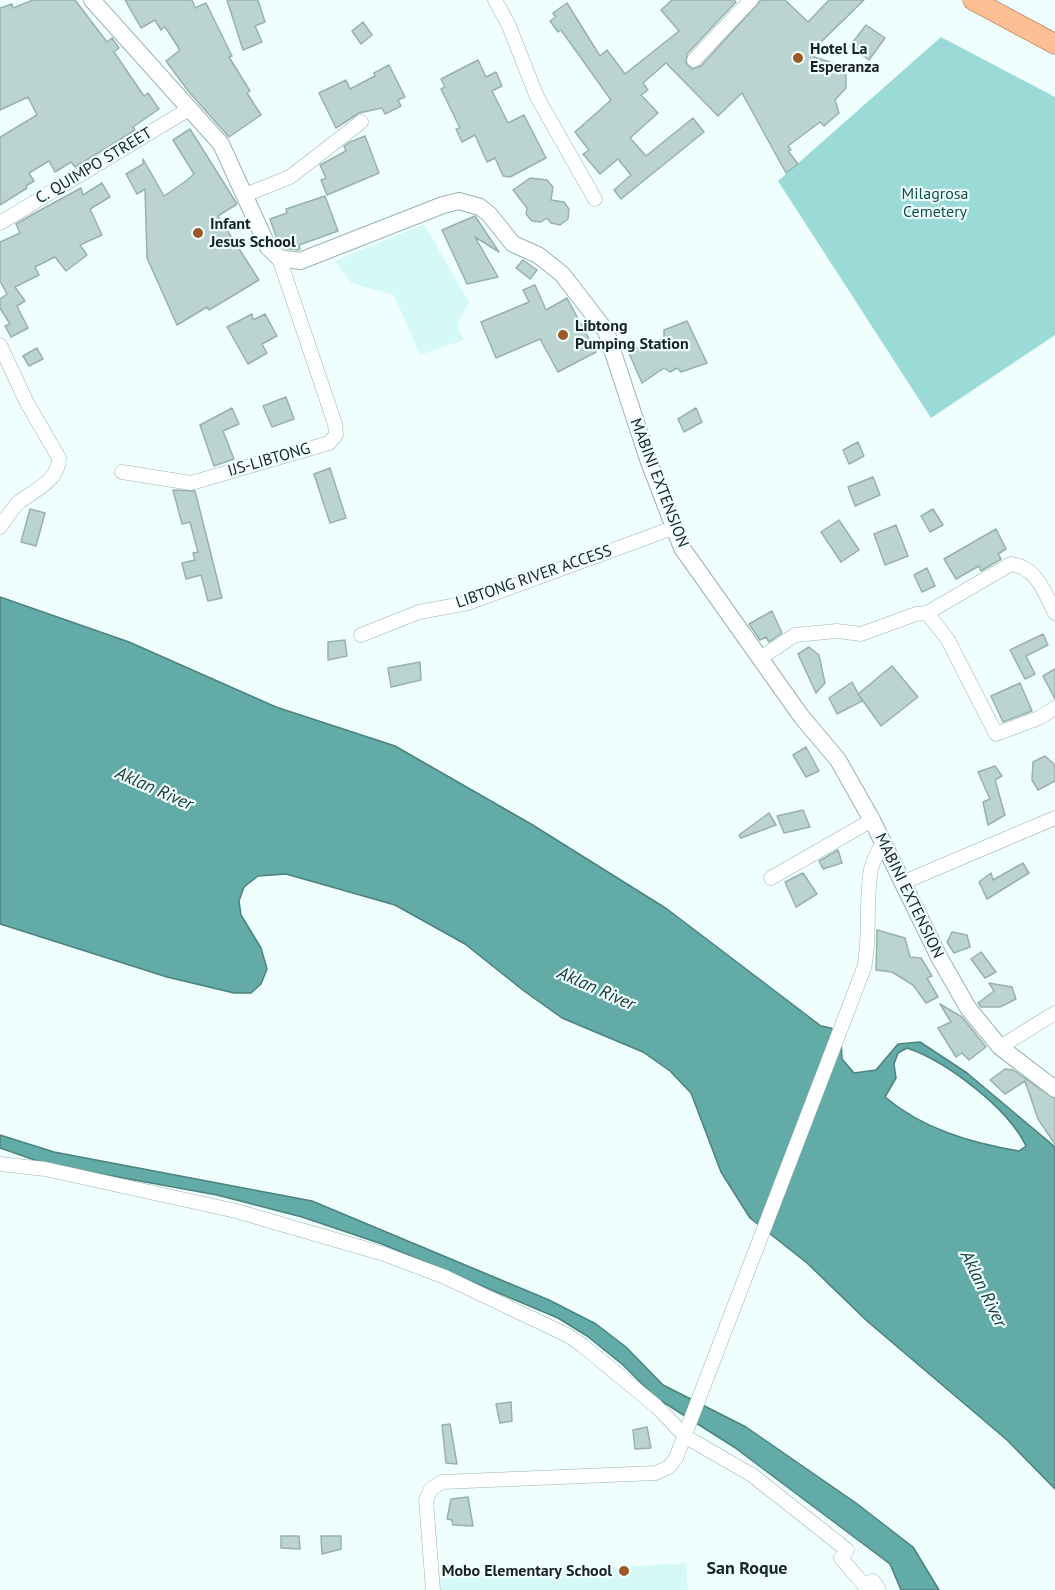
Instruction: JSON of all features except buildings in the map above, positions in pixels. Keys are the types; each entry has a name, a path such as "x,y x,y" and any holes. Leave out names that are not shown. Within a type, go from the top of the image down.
{"main road":[{"path":"980,2 1055,44"}],"street":[{"path":"92,0 220,144 268,247 279,258"},
{"path":"495,0 509,26 537,97 595,199"},
{"path":"694,60 751,0"},
{"name":"C. QUIMPO STREET","path":"0,223 189,109"},
{"path":"245,195 291,177 361,122"},
{"name":"MABINI EXTENSION","path":"279,258 300,261 451,202 470,203 489,214 513,244 538,255 562,274 606,331 673,528 697,571 762,657 801,716 838,760 872,820 939,957 968,1008 1000,1047 1055,1089"},
{"name":"IJS-LIBTONG","path":"122,472 191,483 329,444 336,435 335,424 279,258"},
{"path":"0,345 26,401 59,458 59,467 53,477 16,505 0,527"},
{"name":"LIBTONG RIVER ACCESS","path":"361,635 419,612 468,603 673,528"},
{"path":"762,657 795,634 837,631 861,634 916,614 927,613 1011,564 1021,565 1033,572 1055,613"},
{"path":"927,613 948,640 996,734 1039,718 1055,708"},
{"path":"904,882 1055,818"},
{"path":"771,878 872,820"},
{"path":"433,1590 426,1500 431,1489 442,1482 656,1473 669,1467 687,1434 864,968 869,942 868,901 871,868 882,843"},
{"path":"1000,1047 1055,1013"},
{"path":"0,1164 45,1169 236,1211 384,1254 445,1277 567,1335 656,1406 687,1434 752,1475 847,1550 841,1558 864,1585 873,1581 879,1590"}],"shaded area":[{"path":"424,224 469,302 457,325 464,340 420,355 394,295 351,283 335,261"},
{"name":"Mobo Elementary School","path":"686,1563 688,1590 436,1590 436,1579"}],"green space":[{"name":"Milagrosa Cemetery","path":"941,37 1055,97 1055,335 931,418 778,181"}],"water":[{"name":"Aklan River","path":"0,597 129,642 276,707 395,746 531,824 667,909 821,1026 831,1028 841,1039 842,1059 854,1073 876,1070 898,1044 920,1042 967,1073 1055,1147 1055,1489 1007,1440 867,1321 807,1263 750,1218 721,1172 691,1093 670,1071 643,1052 562,1018 465,944 395,905 286,874 258,876 244,887 239,901 241,915 261,948 267,969 261,984 251,993 234,993 167,977 0,924","holes":["907,1048 940,1063 991,1102 1017,1131 1026,1146 1019,1151 983,1144 948,1133 915,1118 885,1097 896,1078 894,1064 898,1053"]},
{"path":"0,1135 54,1152 312,1201 549,1300 596,1324 626,1347 663,1385 746,1427 856,1503 913,1547 939,1590 901,1590 890,1564 734,1447 655,1397 623,1365 587,1336 558,1318 382,1244 302,1217 217,1195 46,1164 0,1148"}],"place":[{"name":"Hotel La Esperanza","path":"798,58"},
{"name":"Infant Jesus School","path":"198,233"},
{"name":"Libtong Pumping Station","path":"563,335"},
{"name":"Mobo Elementary School","path":"624,1571"}],"district":[{"name":"San Roque","path":"747,1569"}]}
